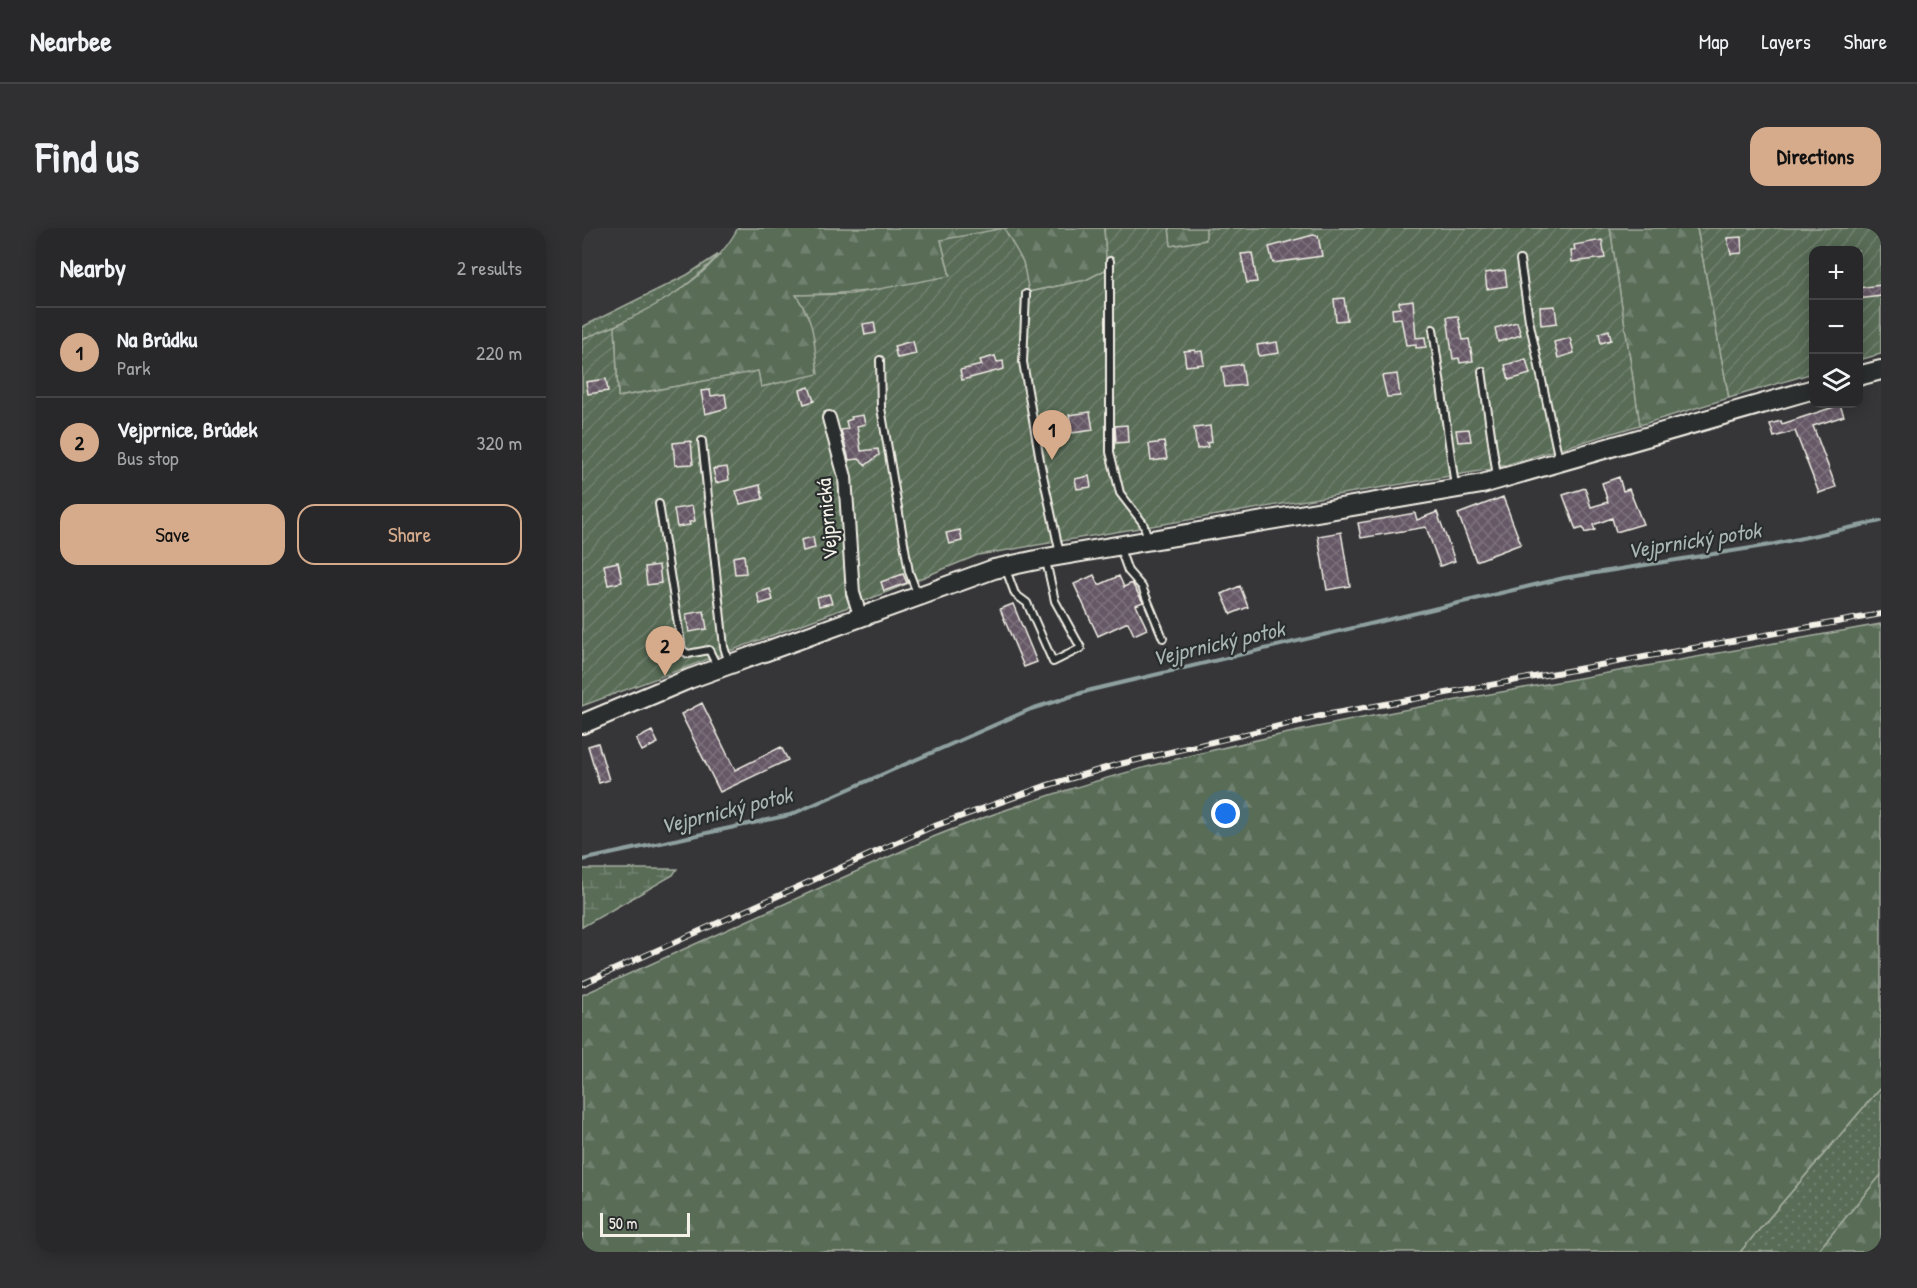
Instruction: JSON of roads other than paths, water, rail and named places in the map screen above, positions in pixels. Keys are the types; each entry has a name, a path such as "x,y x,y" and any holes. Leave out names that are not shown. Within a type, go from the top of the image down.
{"main road":[{"path":"1863,375 1881,370"},
{"path":"582,724 724,666 1005,567 1497,480 1809,390"}],"street":[{"name":"Vejprnická","path":"829,418 845,477 853,593 861,618"}],"lane":[{"path":"1520,260 1529,320 1560,463"},
{"path":"1110,261 1110,452 1120,493 1143,523 1149,541"},
{"path":"1005,567 1015,594 1027,603 1053,662 1081,648 1055,600 1053,557 1041,466 1023,362 1026,294"},
{"path":"1433,329 1455,489"},
{"path":"880,360 881,408 909,572 918,596"},
{"path":"1482,371 1497,480"},
{"path":"702,441 724,647 724,666"},
{"path":"659,504 682,650 688,654 709,650 724,666"},
{"path":"1119,546 1128,571 1142,587 1163,638"}],"waterway":[{"name":"Vejprnický potok","path":"582,860 790,815 1031,709 1091,690 1564,578 1770,545 1881,521"}],"railway":[{"path":"582,984 929,828 1045,786 1116,765 1325,715 1881,614"}],"place":[{"name":"Na Brůdku","path":"1052,460"},
{"name":"Vejprnice, Brůdek","path":"665,676"}]}
